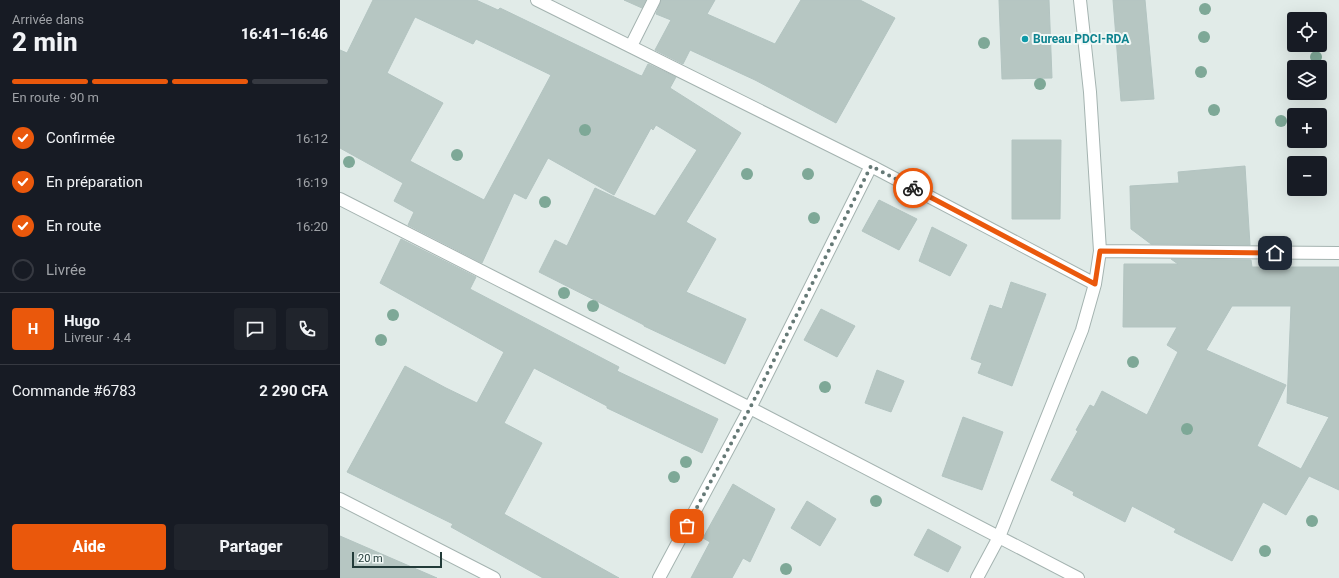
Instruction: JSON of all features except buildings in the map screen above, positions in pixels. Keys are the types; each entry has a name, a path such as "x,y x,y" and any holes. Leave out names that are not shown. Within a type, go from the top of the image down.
{"street":[{"path":"537,0 871,166 1095,284"},
{"path":"631,46 654,0"},
{"path":"977,578 999,537 1082,330 1095,284 1100,251 1090,92 1080,0"},
{"path":"659,578 750,408 871,166"},
{"path":"340,199 750,408 1078,578"},
{"path":"1100,251 1339,253"},
{"path":"340,499 494,578"}],"way so far":[{"path":"687,526 750,408 871,166 913,188"}],"place":[{"name":"Bureau PDCI-RDA","path":"1025,39"}],"route":[{"path":"913,188 1095,284 1100,251 1275,253"}]}
